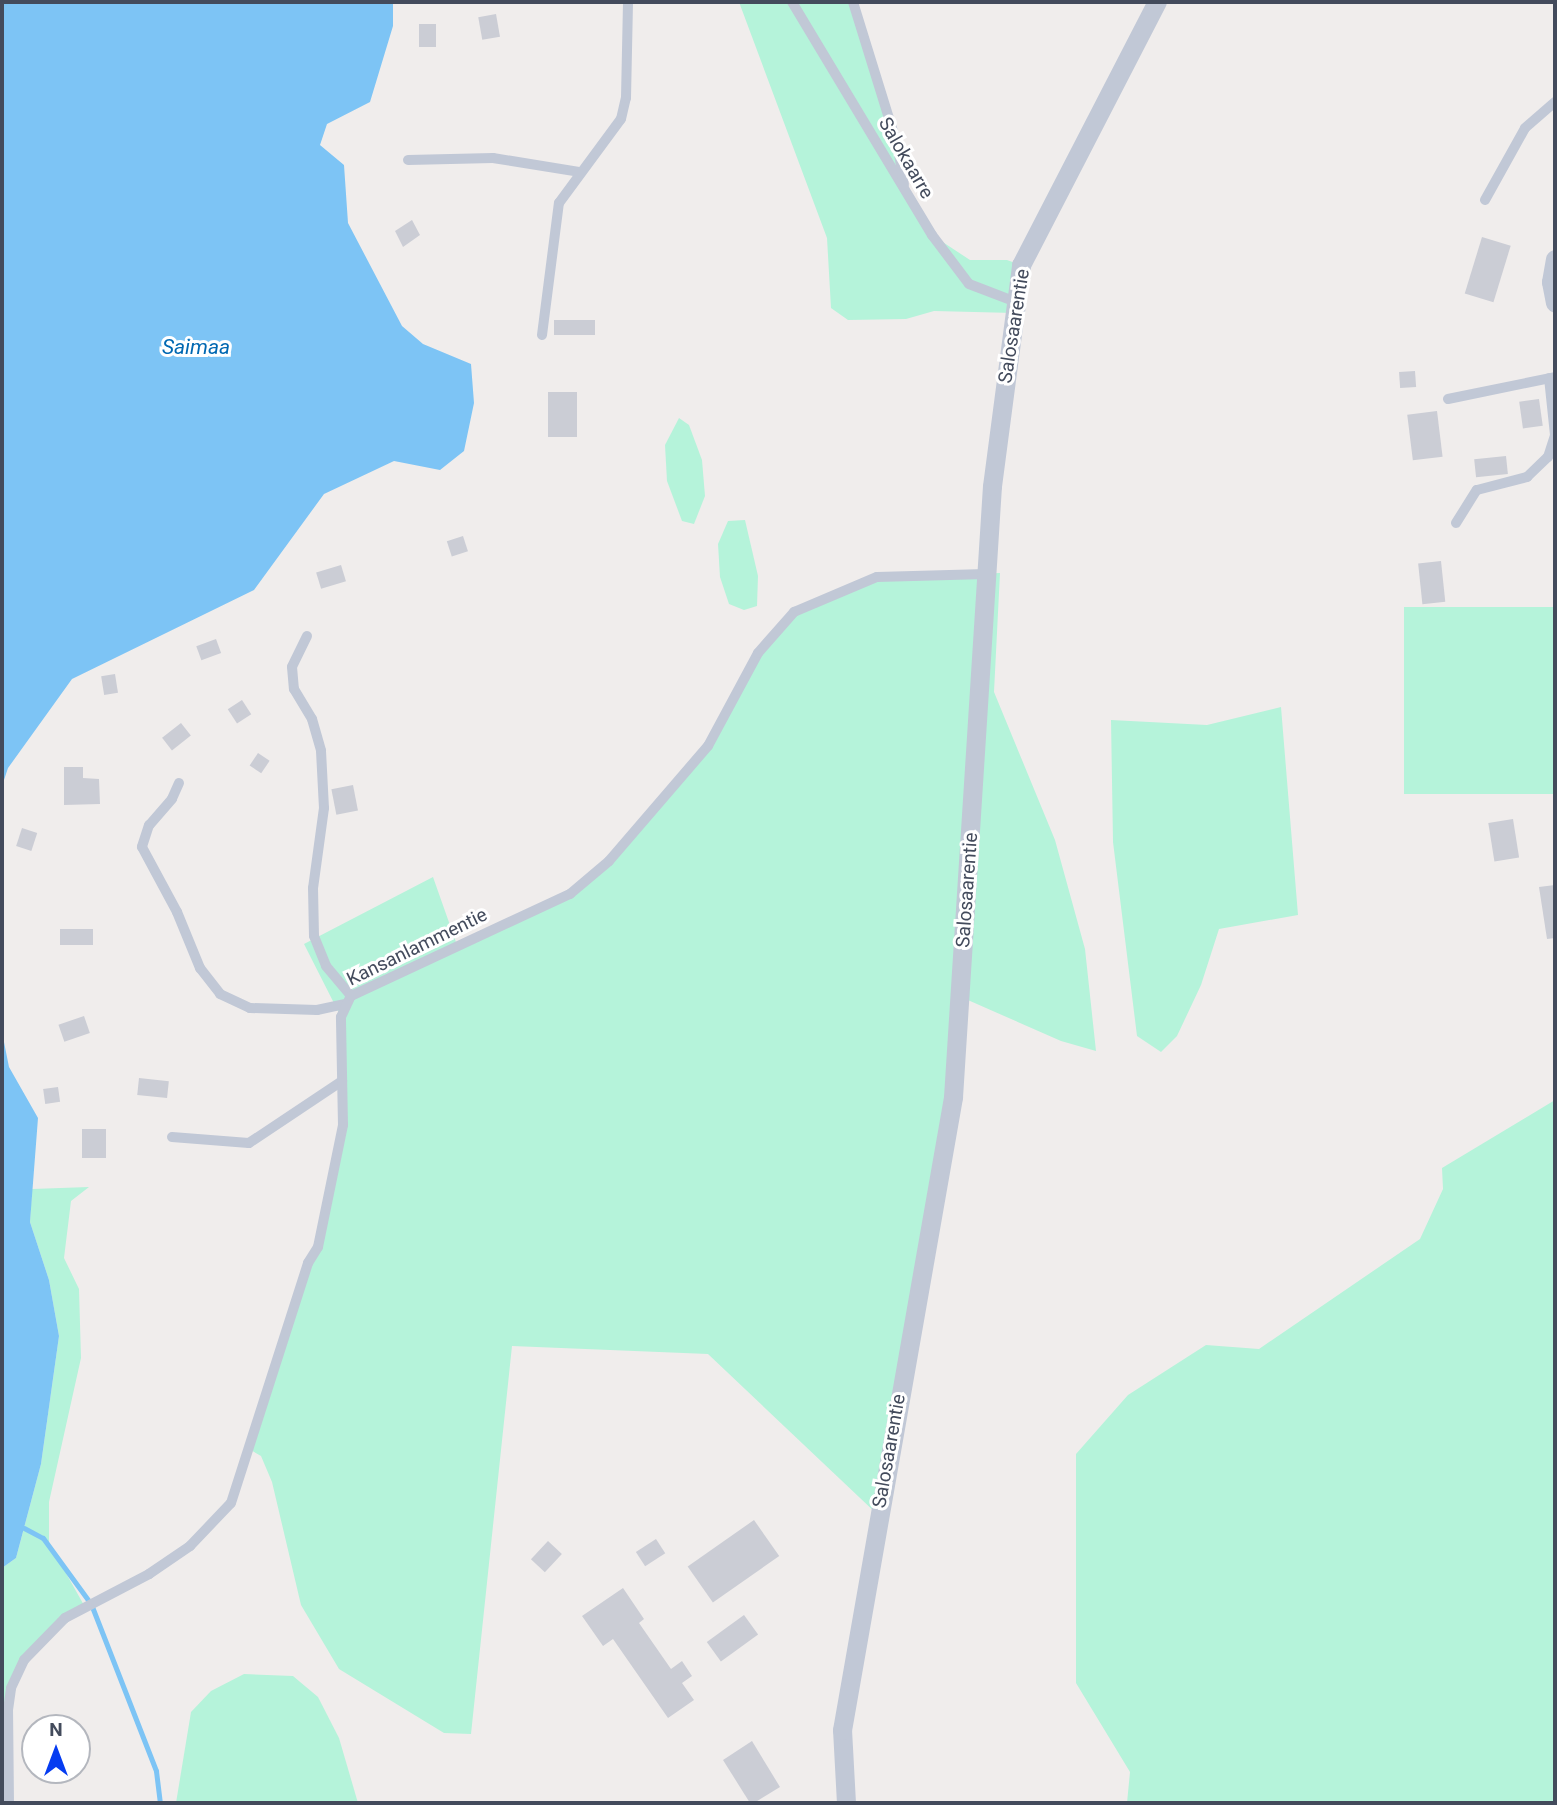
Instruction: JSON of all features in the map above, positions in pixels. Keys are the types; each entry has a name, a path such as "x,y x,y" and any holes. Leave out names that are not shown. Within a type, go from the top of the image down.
{"street":[{"name":"Salosaarentie","path":"846,1803 842,1730 953,1097 992,486 1021,265 1157,2"},
{"path":"1555,259 1555,297"}],"lane":[{"path":"542,335 559,204 581,170 611,137 621,119 626,98 628,2"},
{"name":"Salokaarre","path":"792,2 880,144 906,196 969,284 1016,302"},
{"path":"853,2 898,147 906,196"},
{"path":"1485,200 1525,128 1555,103"},
{"path":"408,160 493,158 581,170"},
{"path":"1448,399 1552,377 1555,435 1548,457 1527,477 1477,490 1456,523"},
{"name":"Kansanlammentie","path":"9,1803 8,1710 11,1688 24,1660 65,1618 149,1574 190,1546 232,1503 307,1263 318,1247 343,1125 342,1080 348,1000 570,894 609,861 708,746 758,653 794,612 877,577 986,574"},
{"path":"179,783 163,812 149,825 142,847 177,912 200,968 220,994 250,1008 317,1010 348,1000 326,966 314,936 313,888 324,808 321,751 312,719 294,689 292,667 307,636"},
{"path":"172,1137 249,1143 313,1104 342,1080"}],"green space":[{"path":"739,2 853,2 906,196 932,235 970,260 1007,260 1021,265 1014,313 934,311 906,319 848,320 831,308 827,238"},
{"path":"679,418 689,425 702,460 705,496 694,524 682,521 667,481 665,445"},
{"path":"745,520 758,576 757,606 744,610 729,604 720,577 718,544 728,521"},
{"path":"1000,573 994,692 1055,840 1085,949 1096,1051 1061,1041 961,997 878,1515 708,1354 512,1346 471,1734 444,1733 339,1669 301,1605 272,1482 261,1456 249,1449 318,1247 343,1125 341,1017 304,944 433,877 457,945 570,894 609,861 708,746 734,691 794,612 877,577"},
{"path":"1404,607 1555,607 1555,794 1404,794"},
{"path":"1281,707 1298,915 1219,929 1201,985 1177,1036 1161,1052 1137,1036 1113,842 1111,720 1207,725"},
{"path":"1555,1100 1555,1803 1127,1803 1130,1772 1076,1683 1076,1454 1128,1395 1206,1345 1259,1349 1420,1239 1443,1189 1442,1168"},
{"path":"89,1187 71,1201 64,1258 79,1289 81,1358 49,1502 49,1543 85,1607 24,1660 11,1688 9,1803 2,1753 2,1568 16,1558 41,1464 59,1336 49,1280 30,1222 32,1189"},
{"path":"244,1674 293,1676 318,1697 339,1738 358,1803 176,1803 191,1712 211,1691"}],"water":[{"name":"Saimaa","path":"2,2 393,2 393,26 370,102 327,124 320,145 344,165 348,223 402,326 423,344 471,364 474,403 464,451 440,470 394,461 324,494 254,590 72,679 8,768 2,786"},
{"path":"2,1032 9,1067 38,1118 30,1222 49,1280 59,1336 41,1464 16,1558 2,1568"}],"building":[{"path":"496,14 500,37 482,40 478,17"},
{"path":"419,24 436,24 436,47 419,47"},
{"path":"412,220 420,235 403,247 395,231"},
{"path":"1482,237 1511,246 1493,302 1465,293"},
{"path":"554,320 595,320 595,335 554,335"},
{"path":"1415,371 1416,387 1400,388 1399,372"},
{"path":"548,392 577,392 577,437 548,437"},
{"path":"1539,399 1543,426 1523,429 1519,402"},
{"path":"1437,411 1443,457 1413,460 1407,415"},
{"path":"1506,456 1508,474 1476,477 1474,459"},
{"path":"463,536 468,551 452,556 447,541"},
{"path":"1441,561 1445,602 1422,604 1418,563"},
{"path":"341,565 346,581 321,589 316,573"},
{"path":"216,639 221,653 201,660 196,646"},
{"path":"115,674 118,693 104,695 101,676"},
{"path":"242,700 251,714 237,724 228,709"},
{"path":"181,723 191,736 172,750 162,738"},
{"path":"258,753 270,761 261,773 250,765"},
{"path":"64,767 83,767 83,778 99,779 100,804 64,805"},
{"path":"353,785 358,811 336,815 331,789"},
{"path":"1513,819 1519,858 1494,861 1488,823"},
{"path":"22,828 37,833 31,851 16,846"},
{"path":"1555,885 1555,938 1547,939 1539,887"},
{"path":"60,929 93,929 93,945 60,945"},
{"path":"84,1016 90,1033 64,1042 58,1025"},
{"path":"139,1078 169,1081 167,1098 137,1095"},
{"path":"58,1087 60,1102 45,1104 43,1089"},
{"path":"82,1129 106,1129 106,1158 82,1158"},
{"path":"754,1520 779,1556 713,1603 688,1566"},
{"path":"656,1539 665,1553 645,1566 636,1552"},
{"path":"548,1541 562,1554 545,1572 531,1559"},
{"path":"623,1588 644,1619 639,1623 671,1669 682,1661 692,1676 682,1683 694,1700 668,1718 613,1639 603,1646 582,1616"},
{"path":"744,1615 758,1634 721,1661 707,1642"},
{"path":"752,1741 780,1787 750,1803 723,1760"}],"waterway":[{"path":"24,1528 43,1538 91,1604 156,1771 160,1803"}]}
